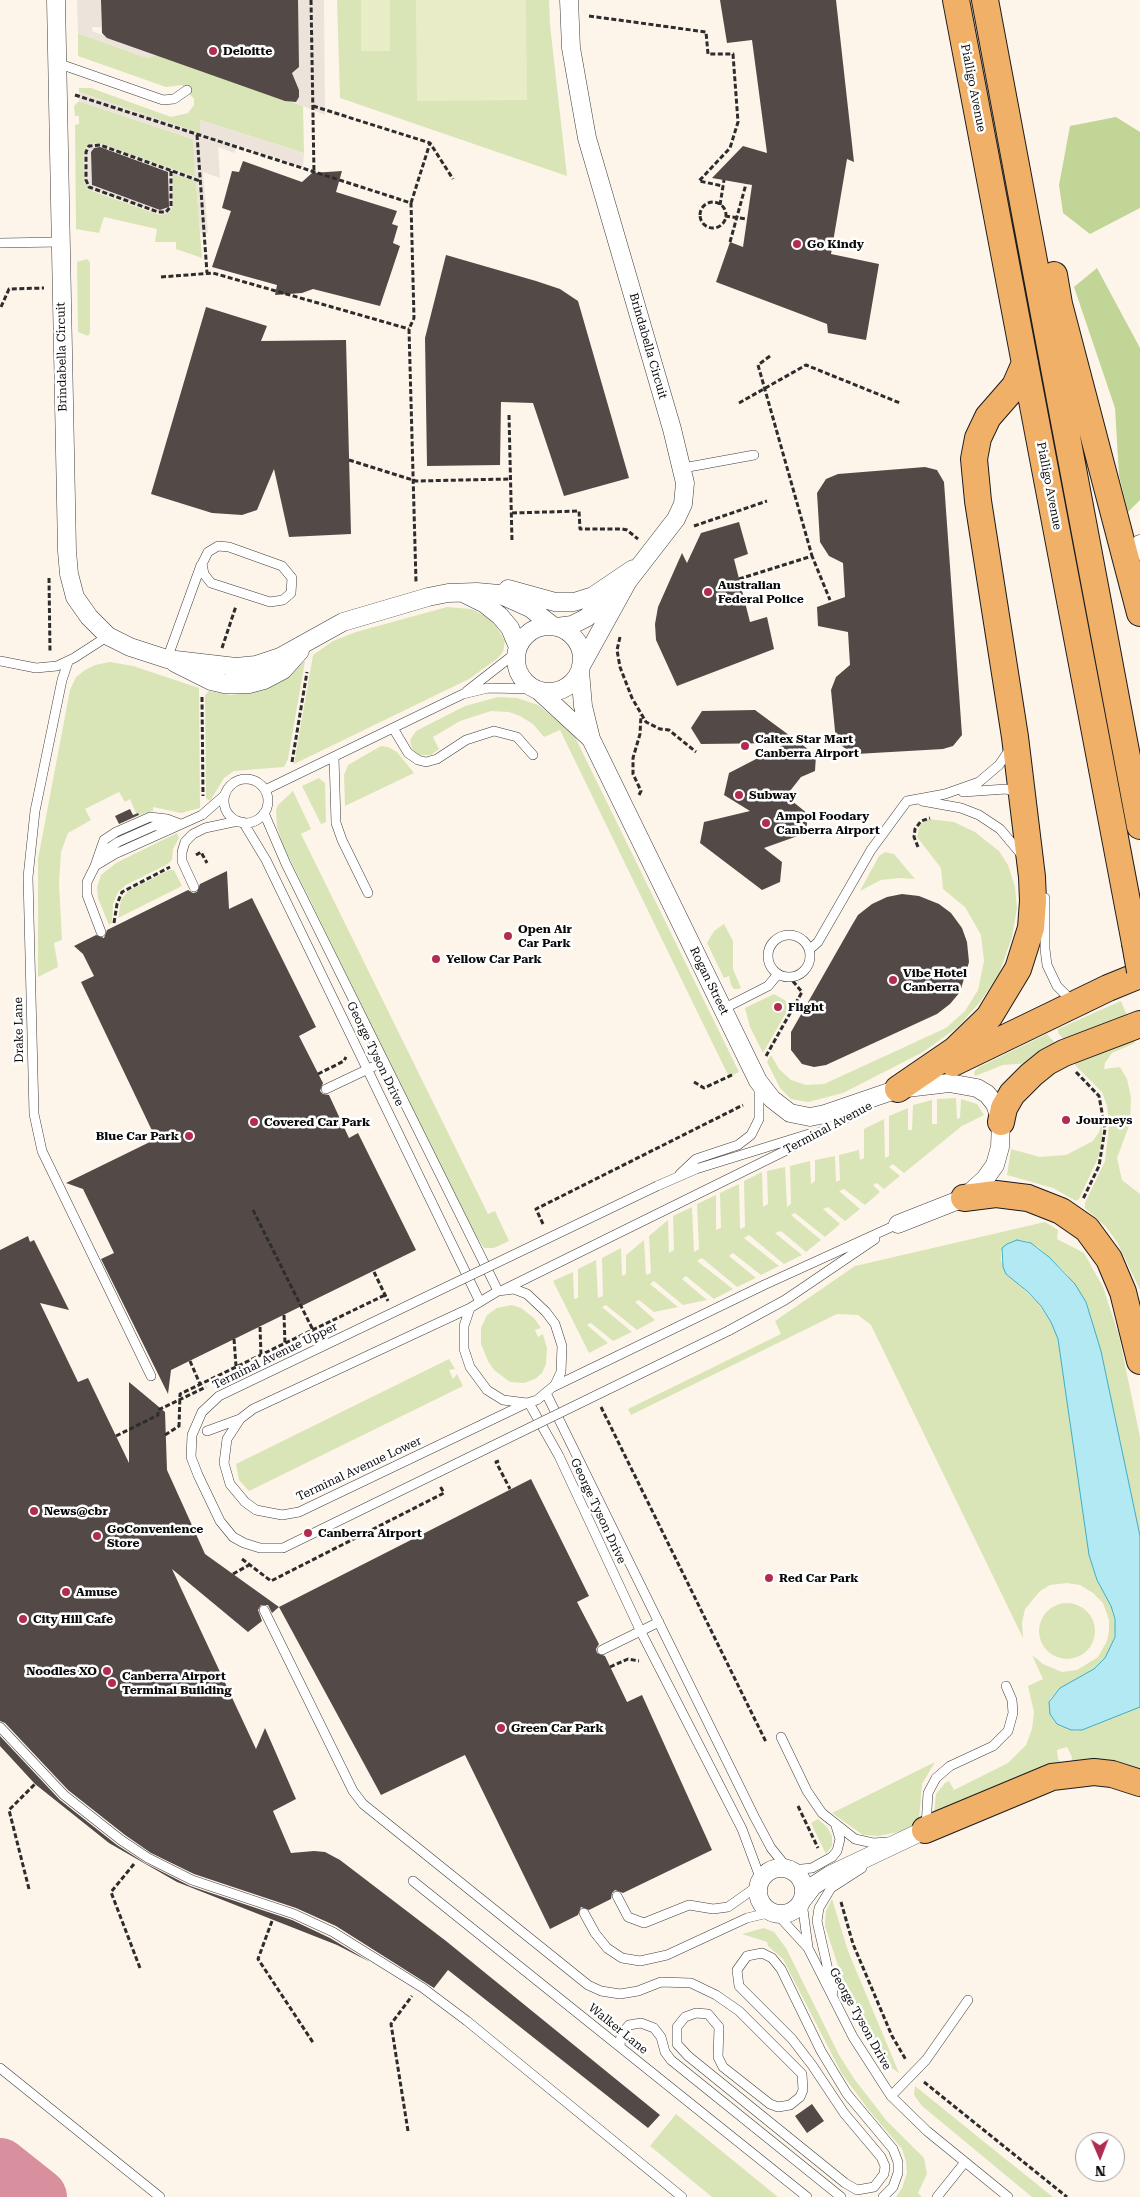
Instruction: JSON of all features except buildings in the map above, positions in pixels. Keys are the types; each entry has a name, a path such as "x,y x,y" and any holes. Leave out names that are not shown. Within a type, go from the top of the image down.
{"main road":[{"name":"Pialligo Avenue","path":"956,0 1140,971"},
{"name":"Pialligo Avenue","path":"985,0 1140,826"},
{"path":"997,62 1024,128 1034,166 1059,304 1133,554 1140,614"},
{"path":"898,1090 955,1050 989,1017 1006,992 1018,969 1031,928 1033,900 1038,882 1028,801 1015,737 978,501 974,459 978,438 988,417 1015,386 1025,362"},
{"path":"898,1090 1140,975"},
{"path":"1001,1122 1004,1108 1012,1094 1030,1075 1048,1062 1064,1053 1140,1024"},
{"path":"964,1198 996,1194 1028,1198 1061,1211 1087,1229 1108,1259 1124,1292 1140,1361"},
{"path":"918,1834 1052,1778 1094,1772 1112,1774 1140,1783"}],"street":[{"name":"Brindabella Circuit","path":"56,0 69,574 75,597 89,617 108,636 130,647 167,659 210,681 224,684 249,684 264,680 283,670 313,638 343,622 417,600 460,592 477,592 504,596 530,608 555,627"},
{"name":"Brindabella Circuit","path":"569,0 571,48 587,138 683,468 685,489 681,509 670,528 628,581 581,669"},
{"path":"460,592 509,589 555,602 574,602 593,596 644,561"},
{"path":"517,650 524,638 532,631 542,627 572,625 586,618 628,581"},
{"path":"460,592 477,600 500,616 510,628 517,650 519,673 537,689 550,692 561,690 570,684 581,669 582,654 577,642 569,632 555,627"},
{"name":"Rogan Street","path":"581,669 582,696 591,739 758,1081 778,1105 790,1113 803,1117 826,1114 898,1090"},
{"name":"Rogan Street","path":"537,689 591,739"},
{"name":"Terminal Avenue","path":"898,1090 948,1084 976,1088 992,1100 1001,1122 1000,1147 995,1165 985,1179 964,1198 898,1224"},
{"path":"802,1901 803,1883 790,1870 770,1871 760,1883 760,1899 774,1913 791,1912 802,1901 813,1886 830,1875 918,1834"}],"lane":[{"path":"57,63 163,100 174,99 187,90"},
{"path":"0,243 60,242"},
{"path":"683,468 754,455"},
{"path":"167,659 202,564 208,552 218,546 225,546 282,566 292,578 291,593 279,602 270,602 240,593 211,583 204,574 202,564"},
{"path":"0,661 43,668 68,662 108,636"},
{"path":"463,694 517,650"},
{"name":"Drake Lane","path":"68,662 62,680 35,811 28,877 34,1114 42,1151 151,1376"},
{"path":"265,790 463,694 488,688 537,689"},
{"path":"393,728 408,753 418,760 426,762 437,759 478,734 494,731 517,737 533,755"},
{"path":"945,794 986,778 1003,760 1015,737"},
{"path":"334,757 336,823 350,858 368,893"},
{"path":"95,866 115,854 205,813 225,795 233,783 239,780 254,780 265,790 268,802 264,813 252,822 240,822 205,828 193,834 185,842 182,859 194,887"},
{"path":"809,950 818,942 877,841 907,801 945,794 1006,789 1028,801"},
{"path":"225,795 225,808 228,813 240,822"},
{"path":"916,800 961,808 990,822 1014,844 1038,882 1048,965 1057,986 1077,1004"},
{"name":"George Tyson Drive","path":"264,813 278,848 383,1062 500,1290"},
{"path":"102,932 90,906 86,888 104,840 116,832 147,818 164,818 180,824"},
{"name":"George Tyson Drive","path":"240,822 261,850 369,1069 479,1300"},
{"path":"785,936 795,936 806,943 809,950 808,966 799,975 790,977 778,974 770,965 768,956 770,946 777,939 785,936"},
{"path":"723,1009 768,986 778,974"},
{"path":"326,1089 383,1062"},
{"path":"676,1178 696,1159 738,1145 751,1135 757,1125 760,1113 758,1081"},
{"name":"Terminal Avenue","path":"500,1290 846,1119 898,1090"},
{"name":"Terminal Avenue Upper","path":"728,1331 292,1544 276,1549 260,1548 238,1540 220,1521 194,1466 190,1447 192,1435 202,1412 219,1396 656,1186 708,1165 794,1139 846,1119"},
{"name":"Terminal Avenue","path":"728,1331 785,1300 898,1224"},
{"name":"Terminal Avenue","path":"550,1390 764,1285 898,1224"},
{"path":"500,1290 518,1290 527,1294 544,1308 560,1337 562,1356 561,1372 550,1390 528,1403 508,1401 492,1394 473,1373 466,1355 463,1337 465,1320 470,1308 479,1300 500,1290"},
{"name":"Terminal Avenue Lower","path":"470,1308 253,1409 240,1419 230,1433 225,1446 225,1469 230,1484 250,1507 262,1512 282,1515 308,1508 528,1403"},
{"name":"George Tyson Drive","path":"550,1390 659,1622 764,1837 790,1870"},
{"name":"George Tyson Drive","path":"528,1403 559,1456 642,1632 742,1829 760,1883"},
{"path":"207,1431 240,1419"},
{"path":"264,1610 353,1791 363,1804 588,1985 601,1991 620,1994 638,1991 661,1982 691,1983 716,1995 739,2011 802,2074 803,2090 800,2096 790,2105 783,2107 770,2104 723,2067 718,2057 720,2031 715,2020 708,2014 692,2013 681,2020 676,2031 677,2044 688,2056 845,2183 858,2190 874,2187 884,2174 885,2166 882,2157 844,2113 796,2044 739,1986 737,1970 747,1956 762,1953 772,1958 781,1969 824,2057 847,2094 893,2149 898,2162 898,2173 893,2187 883,2197"},
{"path":"602,1650 659,1622"},
{"path":"836,2005 817,1921 820,1903 831,1888 918,1834 928,1793 936,1778 950,1766 998,1743 1008,1731 1013,1713 1012,1700 1006,1686"},
{"path":"0,1727 64,1795 121,1840 148,1858 192,1880 294,1914 333,1932 423,1988 467,2021 682,2197"},
{"path":"781,1737 807,1791 817,1806 844,1832 863,1842 878,1843 918,1834"},
{"path":"790,1870 812,1868 832,1857 837,1851 840,1839 832,1822"},
{"name":"Walker Lane","path":"413,1881 807,2197"},
{"path":"617,1896 628,1917 644,1923 688,1905 713,1909 728,1907 739,1902 760,1883"},
{"path":"802,1901 808,1948"},
{"path":"584,1913 595,1934 607,1948 628,1960 646,1961 667,1955 747,1918 774,1913 808,1948"},
{"name":"George Tyson Drive","path":"808,1948 865,2058 891,2096 927,2131 1008,2197"},
{"path":"891,2096 926,2060 968,2000"},
{"path":"620,2047 621,2034 629,2025 641,2022 654,2028 661,2037 665,2052 671,2060 841,2197"},
{"path":"0,2068 160,2197"},
{"path":"937,2197 964,2162"}],"path":[{"path":"312,0 314,172"},
{"path":"583,15 706,32 708,54 733,54 738,122 730,148 699,181 724,186"},
{"path":"72,94 411,203"},
{"path":"313,106 430,143 453,179"},
{"path":"196,135 207,273"},
{"path":"417,600 409,329 414,318 411,203 430,143"},
{"path":"171,170 171,206 168,211 158,212 89,187 86,180 86,152 89,146 100,145 171,170 200,181"},
{"path":"720,205 712,203 705,206 700,213 701,221 707,227 715,228 722,224 725,216 720,205 724,180"},
{"path":"730,242 746,184"},
{"path":"725,216 747,219"},
{"path":"161,277 213,273 409,329"},
{"path":"0,307 9,289 44,288"},
{"path":"770,356 758,365 812,556 830,600"},
{"path":"739,403 806,365 900,403"},
{"path":"509,415 512,542"},
{"path":"350,460 413,480 510,479"},
{"path":"689,528 767,501"},
{"path":"512,513 579,511 580,529 622,529 627,530 638,539"},
{"path":"634,544 644,534"},
{"path":"739,579 812,556"},
{"path":"220,656 240,593"},
{"path":"621,634 617,650 626,684 641,715 648,724 669,730 696,752"},
{"path":"599,635 617,650"},
{"path":"288,779 313,638"},
{"path":"202,694 203,799"},
{"path":"637,784 633,774 633,758 640,734 641,715"},
{"path":"918,847 914,833 916,826 925,819 937,818"},
{"path":"190,857 201,852 207,863"},
{"path":"114,926 116,904 122,892 173,865"},
{"path":"762,1063 802,992 790,977"},
{"path":"694,1082 704,1088 738,1072"},
{"path":"544,1226 536,1209 742,1108 748,1100"},
{"path":"253,1210 314,1333"},
{"path":"178,1434 180,1394 284,1344 314,1333 385,1295 374,1272"},
{"path":"300,1308 314,1333"},
{"path":"284,1315 284,1344"},
{"path":"260,1327 261,1355"},
{"path":"234,1339 236,1366"},
{"path":"190,1362 200,1384"},
{"path":"165,1435 179,1426"},
{"path":"503,1458 496,1462 510,1489"},
{"path":"234,1553 271,1581 444,1493 434,1474"},
{"path":"234,1574 249,1565"},
{"path":"610,1667 628,1659 638,1660 642,1664"},
{"path":"29,1889 9,1810 35,1784"},
{"path":"137,1859 112,1892 140,1968"},
{"path":"272,1921 258,1959 314,2044"},
{"path":"408,2131 391,2024 416,1992"}],"green space":[{"path":"337,0 549,0 550,25 567,176 340,98"},
{"path":"361,0 390,0 390,51 361,51"},
{"path":"416,0 526,0 527,100 417,101"},
{"path":"78,33 147,58 156,55 303,106 304,153 200,120 201,134 79,92 79,88 91,88 171,117 188,113 194,105 194,99 182,85 166,87 78,56"},
{"path":"79,101 193,139 196,177 98,143 91,144 86,148 84,182 92,191 160,215 168,213 173,207 173,173 196,181 202,258 176,249 176,242 155,242 157,229 104,217 99,233 76,229 75,125 79,124 79,116 75,116 74,106"},
{"path":"1116,117 1140,132 1140,208 1090,234 1063,213 1059,185 1070,126"},
{"path":"87,259 90,262 90,333 88,336 78,332 77,262"},
{"path":"1097,268 1140,348 1140,500 1128,512 1119,475 1115,408 1074,287"},
{"path":"447,607 471,609 485,616 496,626 505,641 503,652 498,658 469,679 294,764 313,655 333,641 356,632"},
{"path":"305,661 288,759 284,767 234,771 224,778 210,801 206,798 205,695 209,691 231,695 257,691 291,673"},
{"path":"110,662 133,666 199,688 200,808 181,813 153,807 153,811 139,815 136,813 130,799 125,802 119,792 85,809 91,820 68,833 61,852 59,883 62,940 54,943 58,967 38,977 38,859 70,690 76,677 85,670 95,665"},
{"path":"498,697 517,698 538,705 573,733 739,1072 729,1077 560,730 544,737 533,724 520,716 509,712 491,711 460,721 433,737 439,749 431,755 417,755 412,749 410,740 416,731 465,706"},
{"path":"381,746 388,747 397,752 414,773 345,806 344,775 348,765"},
{"path":"319,778 325,783 326,822 321,824 302,786"},
{"path":"293,791 311,829 301,834 488,1214 495,1211 509,1241 494,1248 484,1248 472,1230 283,845 277,827 276,810 278,805"},
{"path":"928,819 954,822 975,832 999,851 1008,865 1015,887 1017,908 1012,937 999,974 980,1002 958,1027 923,1052 843,1093 808,1102 791,1099 780,1088 767,1062 771,1055 779,1069 791,1080 806,1085 824,1084 946,1028 965,1011 978,990 984,961 981,935 965,907 943,889 941,868 917,837 920,825"},
{"path":"177,833 179,838 173,849 172,860 166,865 126,885 118,892 113,904 112,923 109,925 98,898 97,887 101,875 116,863"},
{"path":"885,852 894,854 915,879 881,880 860,891 879,856"},
{"path":"169,870 174,870 182,886 118,918 121,900 128,891"},
{"path":"724,924 733,941 733,969 741,988 738,989 734,989 731,985 729,976 724,978 707,943 714,931"},
{"path":"774,994 791,1004 763,1053 750,1027 745,1008"},
{"path":"1121,1001 1128,1018 1066,1042 1058,1033 1058,1029"},
{"path":"1047,1034 1054,1042 1055,1047 1031,1063 1003,1065 975,1076 974,1072 979,1067"},
{"path":"1134,1038 1135,1043 1112,1053 1105,1063 1104,1069 1120,1067 1127,1079 1131,1098 1130,1123 1117,1158 1122,1180 1140,1194 1140,1290 1117,1242 1106,1227 1085,1208 1085,1203 1105,1161 1109,1125 1107,1106 1102,1092 1075,1065 1076,1061"},
{"path":"956,1098 957,1119 960,1118 961,1099 977,1104 984,1115 962,1126 904,1173 893,1164 889,1167 900,1176 884,1189 877,1183 873,1185 880,1192 865,1205 844,1189 839,1191 860,1209 845,1221 828,1207 823,1209 840,1224 825,1237 795,1213 791,1215 821,1240 806,1252 781,1231 775,1233 802,1255 784,1264 749,1235 744,1238 779,1266 761,1275 733,1253 729,1256 756,1278 737,1287 702,1258 697,1261 733,1289 714,1299 686,1276 682,1279 707,1300 683,1305 654,1281 650,1284 678,1307 654,1312 639,1300 635,1302 655,1320 637,1330 606,1305 602,1307 632,1332 613,1341 591,1323 587,1325 608,1343 589,1353 553,1281 573,1272 574,1299 578,1298 578,1269 596,1260 598,1298 603,1296 602,1258 621,1248 622,1276 626,1274 626,1255 644,1240 646,1275 651,1273 649,1236 668,1220 669,1253 674,1250 673,1216 692,1207 694,1252 699,1249 697,1204 716,1195 716,1230 721,1228 720,1193 739,1184 740,1229 745,1227 744,1181 762,1172 763,1207 768,1204 767,1171 785,1167 787,1207 791,1204 790,1166 810,1161 811,1184 815,1181 815,1160 835,1156 836,1182 840,1180 839,1155 859,1150 860,1160 864,1158 864,1129 884,1119 885,1158 889,1156 889,1116 908,1108 908,1130 912,1130 913,1105 932,1100 932,1124 937,1124 937,1099"},
{"path":"1102,1122 1102,1138 1098,1158 1079,1199 1076,1201 1053,1188 1007,1175 1011,1149 1040,1157 1066,1155 1093,1141 1099,1132"},
{"path":"1045,1222 1058,1230 1057,1239 1084,1253 1103,1287 1119,1336 1140,1437 1140,1536 1101,1351 1086,1302 1066,1273 1038,1247 1027,1241 1017,1240 1007,1244 1001,1251 1001,1260 1005,1272 1037,1302 1051,1322 1058,1339 1089,1555 1097,1580 1111,1606 1116,1626 1113,1644 1105,1658 1094,1669 1060,1688 1050,1699 1049,1708 1054,1721 1075,1731 1140,1707 1140,1770 1071,1762 1072,1757 1067,1747 1057,1750 1058,1759 1061,1763 934,1815 936,1794 945,1783 949,1781 954,1790 1008,1763 1026,1745 1032,1729 1034,1712 1028,1686 1043,1679 1032,1655 1043,1664 1062,1672 1077,1670 1098,1657 1107,1641 1109,1631 1109,1620 1103,1603 1093,1593 1080,1585 1067,1583 1050,1585 1040,1591 1025,1609 1022,1623 1023,1638 871,1325 858,1315 837,1314 631,1415 628,1409 781,1334 775,1321 855,1266"},
{"path":"512,1305 521,1308 534,1318 541,1328 535,1330 538,1337 543,1334 547,1348 546,1364 542,1373 535,1379 524,1383 510,1382 494,1370 481,1344 481,1328 487,1315 497,1308"},
{"path":"449,1359 455,1369 449,1370 453,1379 457,1374 463,1386 249,1491 239,1480 236,1464"},
{"path":"1067,1603 1078,1605 1087,1611 1093,1620 1095,1631 1093,1642 1087,1651 1078,1657 1067,1659 1056,1657 1047,1651 1041,1642 1039,1631 1041,1620 1047,1611 1056,1605"},
{"path":"935,1762 922,1784 919,1819 916,1825 903,1831 878,1836 863,1835 832,1813"},
{"path":"818,1819 827,1827 832,1836 832,1846 826,1854 811,1823"},
{"path":"832,1899 848,1951 899,2073 886,2064 846,1990 825,1926 826,1911"},
{"path":"764,1928 774,1932 786,1948 839,2055 855,2080 886,2120 924,2158 927,2174 918,2193 922,2197 896,2197 902,2188 907,2173 902,2149 868,2109 842,2074 783,1959 768,1946 767,1942 742,1934"},
{"path":"915,2086 1053,2197 1032,2197 922,2106 914,2095"},
{"path":"676,2114 778,2197 712,2197 650,2146"}],"shaded area":[{"path":"77,0 101,0 101,27 92,27 92,31 156,55 147,58 78,33"},
{"path":"264,0 324,0 325,115 293,102 299,97 299,90"},
{"path":"79,92 200,133 200,120 304,153 303,167 237,145 234,153 218,147 220,178 203,172 208,233 200,233 196,181 173,174 173,207 170,212 163,215 88,189 84,182 84,150 91,144 100,143 195,177 193,139 79,101","holes":["101,147 167,171 169,177 168,207 160,210 93,186 91,152 94,148"]}],"water":[{"path":"1017,1240 1031,1243 1049,1257 1075,1284 1086,1302 1101,1351 1140,1536 1140,1707 1082,1730 1071,1730 1057,1724 1050,1714 1049,1702 1060,1688 1094,1669 1105,1658 1115,1637 1115,1619 1111,1606 1097,1580 1089,1555 1058,1339 1051,1322 1041,1306 1028,1292 1006,1274 1003,1267 1002,1248"}],"taxiway":[{"path":"0,2166 39,2197"}],"place":[{"name":"Deloitte","path":"213,51"},
{"name":"Go Kindy","path":"797,244"},
{"name":"Australian Federal Police","path":"708,592"},
{"name":"Caltex Star Mart Canberra Airport","path":"745,746"},
{"name":"Subway","path":"739,795"},
{"name":"Ampol Foodary Canberra Airport","path":"766,823"},
{"name":"Open Air Car Park","path":"508,936"},
{"name":"Yellow Car Park","path":"436,959"},
{"name":"Vibe Hotel Canberra","path":"893,980"},
{"name":"Flight","path":"778,1007"},
{"name":"Journeys","path":"1066,1120"},
{"name":"Covered Car Park","path":"254,1122"},
{"name":"Blue Car Park","path":"189,1136"},
{"name":"News@cbr","path":"34,1511"},
{"name":"Canberra Airport","path":"308,1533"},
{"name":"GoConvenience Store","path":"97,1536"},
{"name":"Red Car Park","path":"769,1578"},
{"name":"Amuse","path":"66,1592"},
{"name":"City Hill Cafe","path":"23,1619"},
{"name":"Noodles XO","path":"107,1671"},
{"name":"Canberra Airport Terminal Building","path":"112,1683"},
{"name":"Green Car Park","path":"501,1728"}]}
